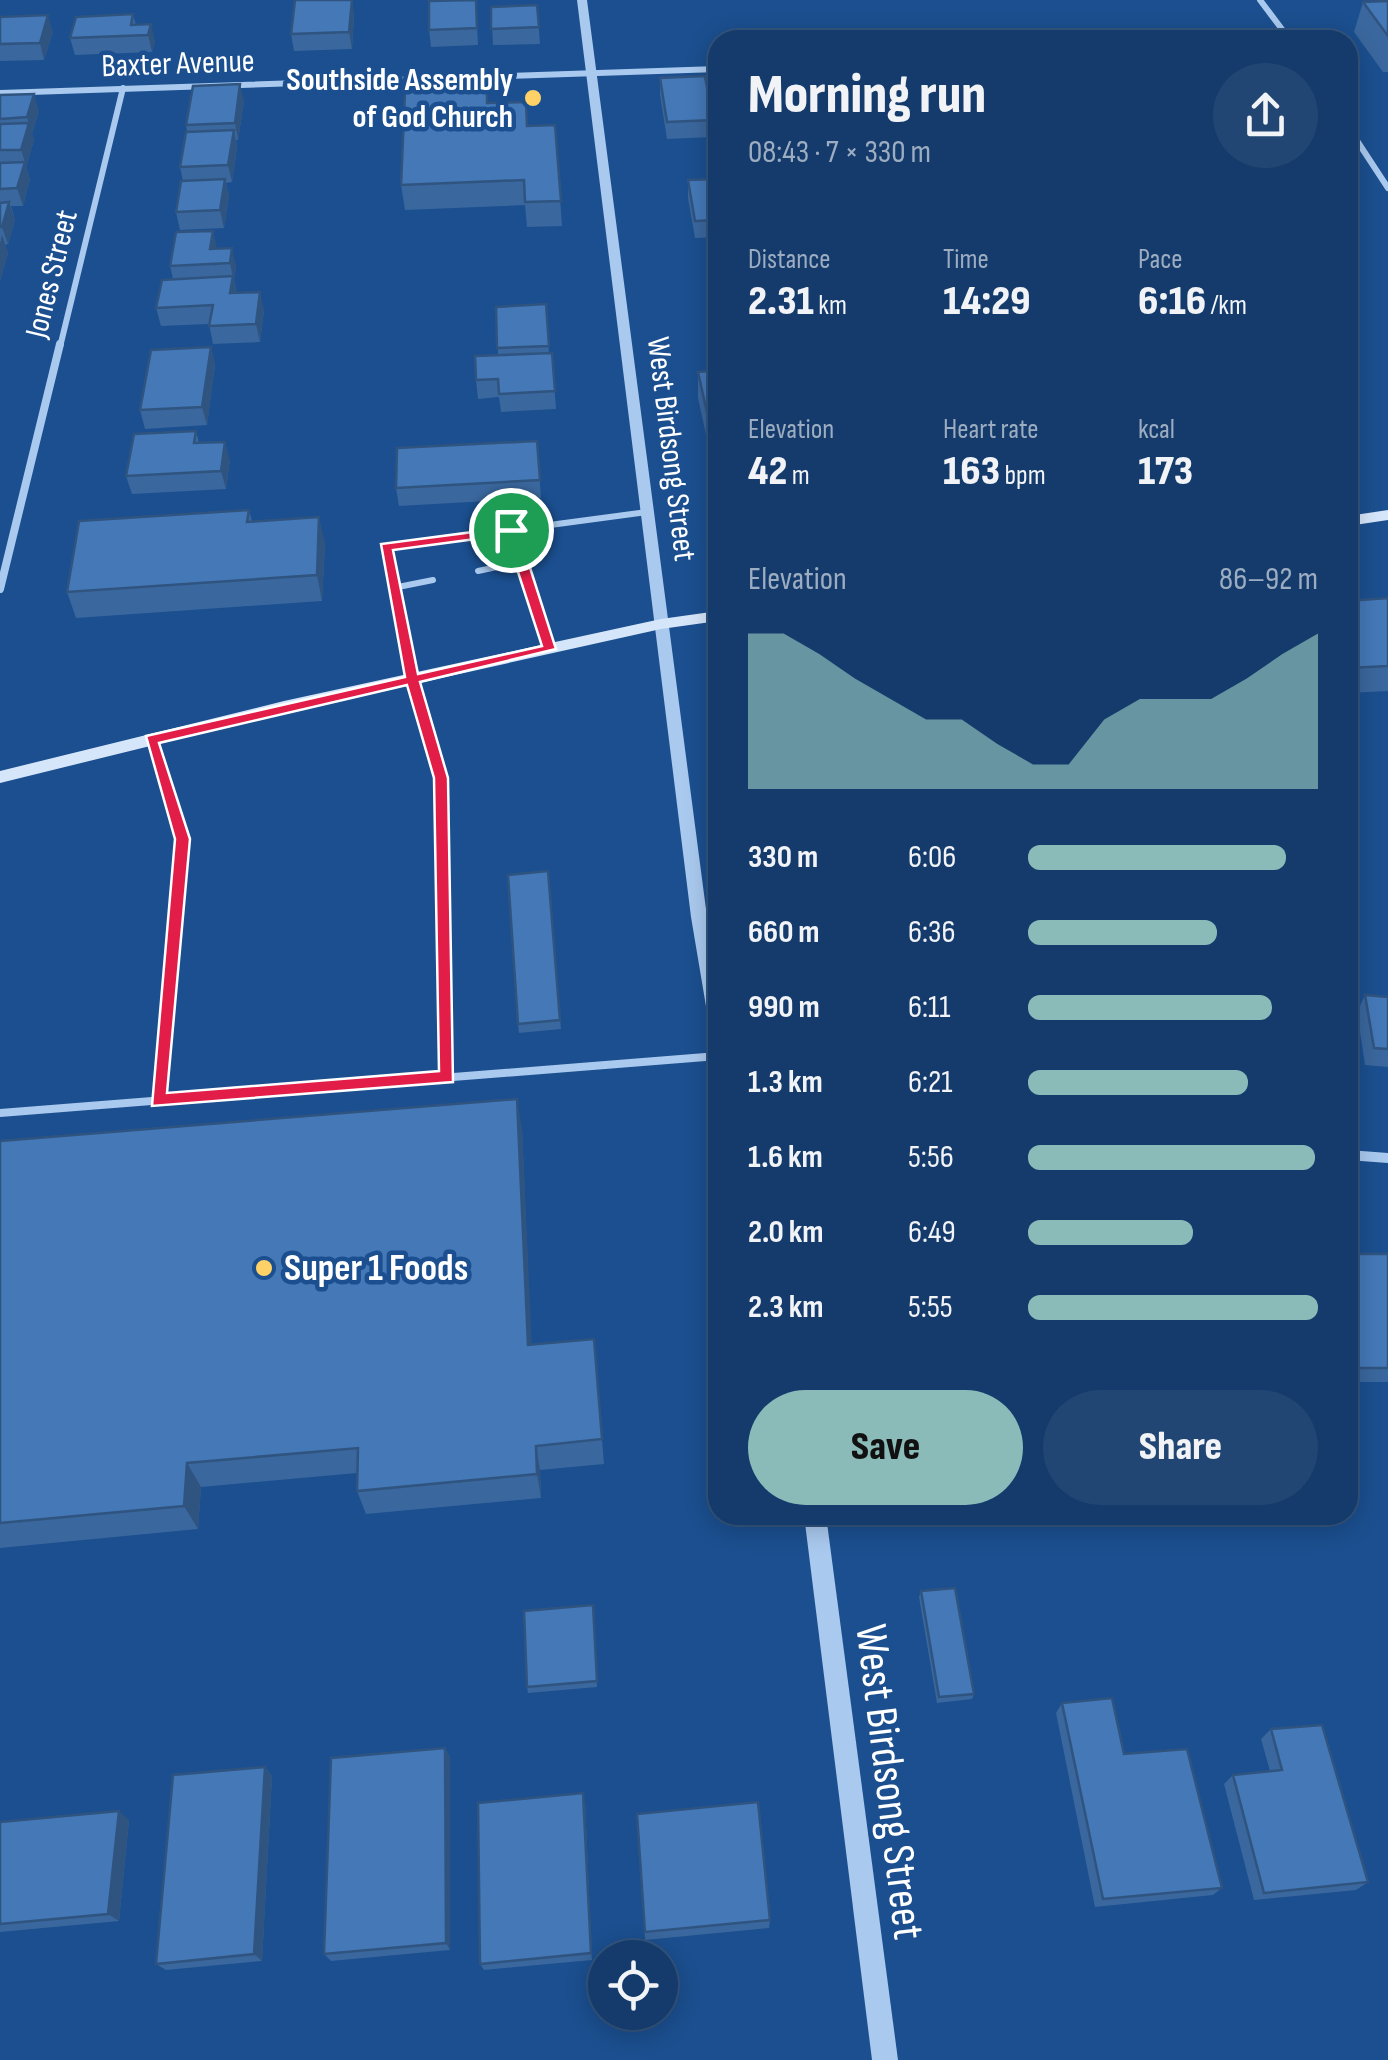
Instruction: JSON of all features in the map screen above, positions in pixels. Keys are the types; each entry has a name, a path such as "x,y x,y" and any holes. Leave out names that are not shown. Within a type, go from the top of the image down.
{"main road":[{"path":"1358,519 1388,514"},
{"path":"0,778 412,680 661,624 708,617"}],"street":[{"name":"West Birdsong Street","path":"582,0 708,968"},
{"path":"1260,0 1282,30"},
{"name":"Baxter Avenue","path":"0,93 708,69"},
{"name":"Jones Street","path":"0,588 123,88"},
{"path":"1358,142 1388,188"},
{"path":"1358,1156 1388,1158"},
{"name":"West Birdsong Street","path":"816,1525 885,2060"}],"lane":[{"path":"447,1077 441,778 412,680 386,547 647,512"},
{"path":"511,530 550,649"},
{"path":"478,571 522,562"},
{"path":"393,588 432,580"},
{"path":"151,740 182,839 158,1101"},
{"path":"0,1113 708,1057"}],"building":[{"path":"295,0 352,0 349,32 291,34"},
{"path":"476,0 477,28 429,30 429,1"},
{"path":"1388,1 1388,36 1363,2"},
{"path":"537,5 539,27 491,29 491,7"},
{"path":"133,14 131,25 151,24 148,35 70,38 76,17"},
{"path":"48,15 40,43 0,44 0,17"},
{"path":"705,76 708,120 667,122 660,78"},
{"path":"240,84 235,123 186,125 193,86"},
{"path":"487,89 487,103 526,102 527,126 555,125 561,201 525,202 524,180 401,185 405,92"},
{"path":"34,94 27,117 0,119 0,95"},
{"path":"29,123 21,150 0,150 0,124"},
{"path":"234,130 228,165 180,167 186,132"},
{"path":"25,162 17,188 0,189 0,163"},
{"path":"225,179 220,210 176,212 181,181"},
{"path":"708,179 708,220 695,221 688,180"},
{"path":"9,202 2,227 0,227 0,203"},
{"path":"213,231 210,249 232,248 230,263 170,266 176,232"},
{"path":"233,276 230,293 260,292 256,324 209,326 213,305 156,308 162,280"},
{"path":"546,304 549,346 497,348 496,307"},
{"path":"211,347 202,407 140,410 151,350"},
{"path":"552,353 555,391 499,394 498,379 476,380 475,356"},
{"path":"708,371 708,417 698,372"},
{"path":"196,431 194,443 225,442 221,471 126,476 134,434"},
{"path":"537,441 540,480 396,488 397,448"},
{"path":"249,510 247,522 319,517 317,575 67,592 79,521"},
{"path":"1388,598 1388,666 1358,668 1358,600"},
{"path":"548,871 560,1020 518,1024 508,875"},
{"path":"1365,995 1388,997 1388,1049 1374,1048"},
{"name":"Super 1 Foods","path":"517,1099 528,1345 594,1339 602,1439 536,1446 537,1474 357,1491 358,1448 187,1463 184,1506 0,1523 0,1141"},
{"path":"1358,1254 1388,1254 1388,1368 1358,1368"},
{"path":"955,1588 974,1694 939,1697 921,1591"},
{"path":"593,1605 597,1681 527,1687 524,1611"},
{"path":"1112,1698 1124,1754 1187,1749 1222,1888 1103,1899 1062,1703"},
{"path":"1322,1725 1368,1882 1264,1893 1233,1775 1282,1770 1271,1729"},
{"path":"445,1748 446,1943 324,1954 331,1758"},
{"path":"265,1767 254,1954 156,1964 173,1775"},
{"path":"583,1793 588,1953 480,1964 478,1803"},
{"path":"758,1802 770,1920 645,1932 637,1814"},
{"path":"119,1811 108,1914 0,1924 0,1822"}],"place":[{"name":"Southside Assembly of God Church","path":"533,98"},
{"name":"Super 1 Foods","path":"264,1268"}],"route":[{"path":"511,530 386,547 412,680 151,740 182,839 158,1101 447,1077 441,778 412,680 550,649 511,530"}]}
